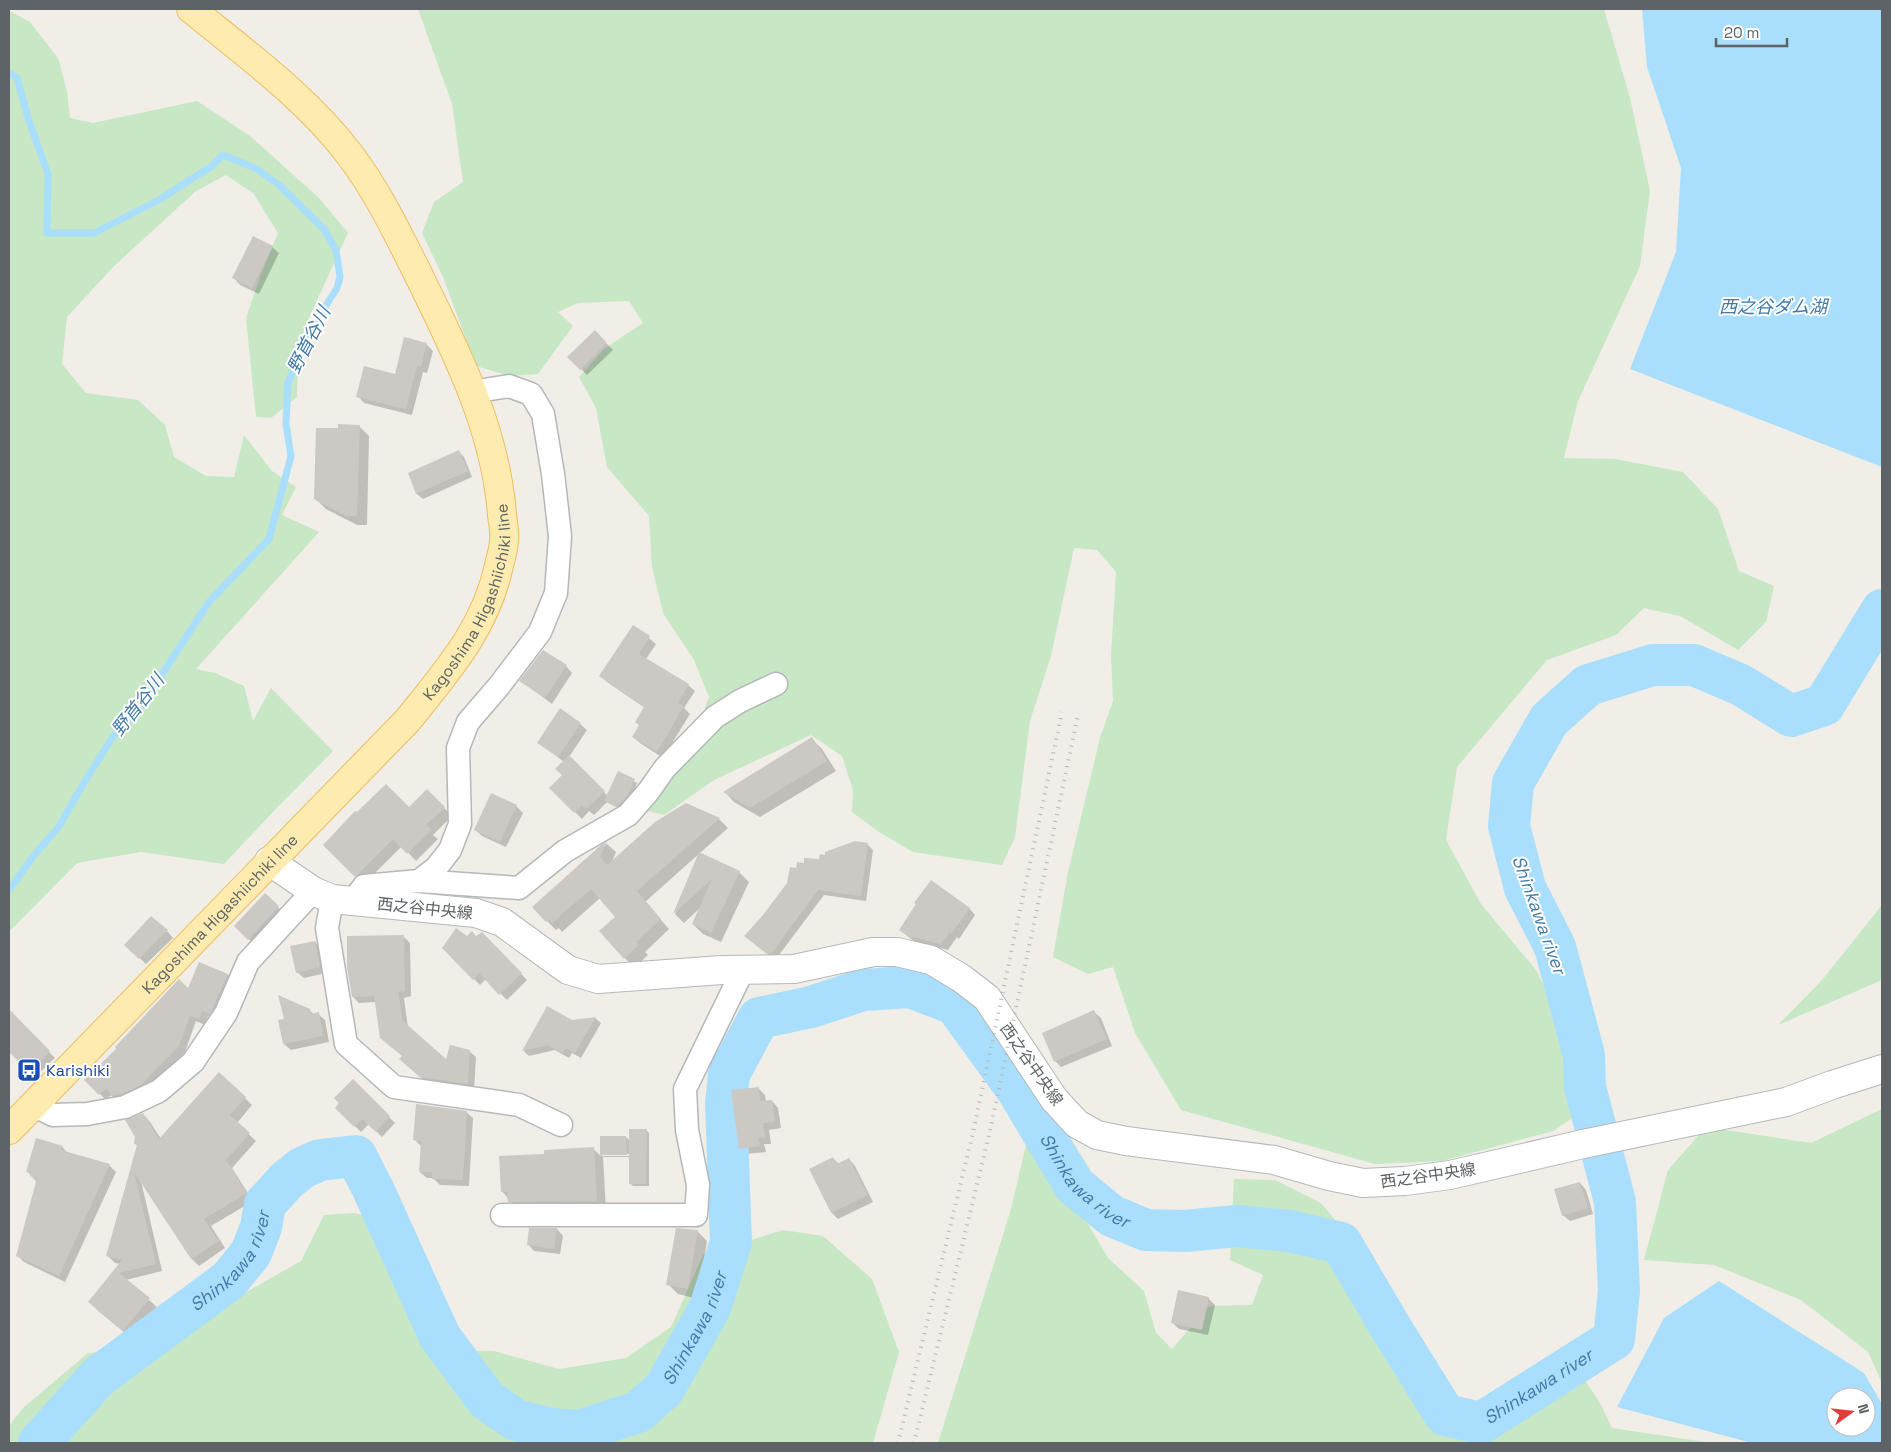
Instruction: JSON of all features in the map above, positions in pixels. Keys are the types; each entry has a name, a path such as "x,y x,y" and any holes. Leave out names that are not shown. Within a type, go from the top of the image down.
{"main road":[{"name":"Kagoshima Higashiichiki line","path":"9,1130 408,720 446,672 477,627 495,585 504,540 501,491 497,473 490,445 471,392 448,336 382,202 350,155 316,116 272,76 191,9"}],"street":[{"path":"419,881 436,868 450,850 460,824 458,748 468,722 499,686 540,632 556,593 560,536 553,474 543,414 531,394 509,386 471,392"},
{"path":"33,1105 53,1115 87,1114 125,1106 159,1091 194,1062 226,1013 248,962 333,897 364,886 419,881 519,888 565,851 628,815 665,768 715,717 740,701 776,684"},
{"path":"270,861 333,897"},
{"path":"333,897 327,928 346,1044 394,1087 519,1105 561,1125"},
{"name":"西之谷中央線","path":"333,897 476,913 502,922 568,970 598,979 742,970 794,969 873,952 897,952 931,960 961,978 987,998 1054,1099 1077,1124 1097,1135 1119,1140 1274,1160 1329,1176 1363,1183 1405,1181 1450,1174 1786,1102 1882,1069"},
{"path":"502,1215 696,1215 698,1185 687,1130 685,1089 742,970"}],"green space":[{"path":"418,9 1604,9 1630,98 1650,191 1640,266 1578,401 1564,458 1615,459 1683,472 1718,509 1739,571 1774,586 1766,622 1738,650 1680,616 1644,608 1616,635 1547,660 1457,767 1446,840 1481,904 1536,970 1564,1025 1576,1081 1577,1115 1553,1131 1442,1161 1375,1164 1181,1110 1135,1033 1113,967 1088,974 1053,957 1068,872 1100,738 1113,701 1111,656 1116,572 1097,550 1074,548 1051,656 1030,721 1015,837 1002,865 913,852 879,832 852,812 853,790 842,756 811,735 714,780 664,815 640,809 690,748 709,697 694,660 663,613 652,567 649,516 607,467 596,408 579,377 604,349 643,323 629,301 578,303 558,312 573,326 538,374 510,376 476,366 443,277 422,233 434,202 463,182 452,104"},
{"path":"9,11 30,22 58,58 67,92 70,118 93,123 197,101 250,136 320,199 348,233 298,346 297,397 271,418 256,417 246,318 278,233 253,193 226,175 196,191 113,267 67,317 62,364 86,393 138,400 165,425 174,457 206,476 234,477 244,435 272,471 296,487 282,515 319,532 196,669 215,673 244,686 253,721 271,688 333,751 224,864 141,852 77,863 9,932"},
{"path":"1882,905 1882,980 1778,1025 1823,979"},
{"path":"1882,1109 1882,1383 1868,1352 1801,1300 1714,1265 1644,1260 1668,1170 1706,1127 1811,1143"},
{"path":"1026,1145 1081,1155 1099,1184 1088,1224 1108,1258 1144,1291 1156,1333 1172,1349 1209,1306 1252,1305 1263,1275 1230,1260 1234,1179 1275,1180 1321,1203 1379,1273 1431,1360 1462,1403 1519,1395 1532,1368 1567,1353 1600,1403 1612,1428 1712,1443 938,1443 1011,1209"},
{"path":"355,1213 388,1223 423,1350 494,1351 559,1369 626,1358 671,1327 703,1255 783,1230 823,1236 872,1279 899,1352 873,1443 9,1443 9,1426 23,1408 88,1353 169,1347 236,1298 301,1261 324,1215"}],"water":[{"name":"西之谷ダム湖","path":"1642,9 1882,9 1882,467 1630,369 1676,252 1681,168 1647,67"},
{"path":"1719,1281 1864,1373 1872,1387 1826,1387 1826,1437 1876,1437 1876,1394 1882,1404 1882,1443 1752,1443 1617,1407 1664,1318"}],"building":[{"path":"253,236 273,246 252,288 232,278"},
{"path":"595,330 607,343 580,370 567,357"},
{"path":"404,337 427,343 421,367 417,366 406,409 356,397 364,366 395,374"},
{"path":"338,424 360,425 357,516 346,516 314,499 316,428 338,428"},
{"path":"459,450 468,471 416,494 408,473"},
{"path":"633,625 650,636 639,654 689,684 678,703 684,706 657,752 632,737 639,725 635,722 644,707 599,676"},
{"path":"543,650 567,665 545,698 519,681"},
{"path":"560,708 581,723 558,757 537,743"},
{"path":"812,737 827,761 750,808 723,792"},
{"path":"569,755 605,791 586,809 582,805 574,813 549,788 562,775 555,769"},
{"path":"618,771 635,779 628,795 616,807 604,801"},
{"path":"386,784 409,807 427,789 445,807 426,825 431,830 407,854 393,839 355,877 323,845 355,811 357,812"},
{"path":"491,793 517,805 500,842 474,830"},
{"path":"686,803 720,818 637,891 661,919 636,942 639,945 624,959 599,931 615,917 591,889 552,923 549,919 546,922 532,907 601,845 607,842 600,857 607,865 655,822"},
{"path":"855,841 868,843 861,896 818,890 771,954 767,954 744,936 763,915 787,883 790,867 796,868 797,862 804,863 804,858 819,859 820,854 825,855 825,852"},
{"path":"699,852 740,871 711,933 692,924 712,879 673,914"},
{"path":"931,880 970,908 952,933 950,932 941,944 908,936 899,930 916,904 914,903"},
{"path":"265,893 279,906 248,940 234,926"},
{"path":"151,916 168,930 139,959 124,945"},
{"path":"456,928 467,936 472,931 476,936 482,932 522,973 499,995 479,973 473,980 442,948"},
{"path":"404,935 405,991 398,992 403,1021 446,1059 450,1045 470,1050 468,1084 420,1077 399,1059 402,1056 380,1038 374,996 352,997 347,967 347,936"},
{"path":"315,941 320,967 296,973 290,946"},
{"path":"199,962 228,974 210,1014 202,1011 199,1019 190,1016 179,1046 141,1085 121,1094 111,1096 106,1088 99,1095 84,1080 116,1049 115,1047 179,979 188,988"},
{"path":"278,995 310,1009 311,1014 319,1012 323,1036 283,1044 278,1020 284,1019"},
{"path":"547,1006 572,1020 596,1017 575,1053 566,1048 563,1053 548,1045 522,1051"},
{"path":"9,1009 50,1051 29,1072 9,1052"},
{"path":"1094,1010 1107,1039 1054,1062 1042,1033"},
{"path":"219,1072 246,1097 230,1115 250,1133 226,1160 247,1193 204,1219 219,1241 191,1259 134,1172 156,1264 119,1273 150,1298 123,1331 88,1302 122,1260 106,1256 137,1145 134,1144 135,1137 125,1120 143,1113 159,1139"},
{"path":"353,1079 390,1116 376,1132 362,1119 354,1127 335,1108 339,1103 334,1098"},
{"path":"759,1087 760,1101 772,1100 775,1122 763,1123 765,1138 758,1138 760,1146 739,1149 731,1090"},
{"path":"416,1104 467,1111 463,1180 432,1179 432,1172 419,1172 421,1141 413,1140"},
{"path":"629,1129 647,1129 646,1184 629,1184"},
{"path":"600,1136 626,1136 627,1155 600,1155"},
{"path":"36,1138 63,1146 61,1150 110,1164 59,1276 16,1256 37,1178 30,1176 31,1173 26,1172"},
{"path":"594,1147 597,1201 508,1202 507,1192 501,1192 499,1156 544,1154 544,1150"},
{"path":"833,1157 837,1164 849,1158 868,1195 831,1213 809,1169"},
{"path":"1580,1182 1588,1208 1562,1216 1554,1189"},
{"path":"529,1228 557,1228 554,1249 527,1245"},
{"path":"676,1228 698,1230 688,1289 666,1285"},
{"path":"1178,1290 1209,1297 1202,1330 1171,1323"}],"waterway":[{"name":"野首谷川","path":"9,73 17,78 29,121 48,174 47,233 94,233 157,201 212,166 223,155 257,169 279,185 324,229 336,250 340,277 337,288 312,328 288,382 286,424 291,456 269,539 209,602 142,705 112,738 58,828 35,854 9,890"},
{"name":"Shinkawa river","path":"39,1443 98,1377 229,1280 251,1253 261,1227 265,1204 287,1180 302,1168 320,1160 356,1156 373,1189 440,1337 487,1400 516,1420 551,1429 579,1431 638,1412 664,1389 710,1308 731,1242 726,1104 729,1074 759,1018 811,1007 863,990 910,987 955,1004 1018,1091 1074,1185 1112,1216 1146,1230 1185,1231 1237,1226 1289,1231 1341,1243 1445,1415 1481,1423 1614,1339 1619,1291 1615,1202 1585,1087 1584,1055 1555,947 1525,888 1509,826 1513,783 1549,720 1588,685 1653,665 1694,665 1741,685 1791,716 1824,705 1882,610"}],"railway":[{"path":"898,1443 974,1128 1062,712"},
{"path":"914,1443 990,1131 1078,715"}],"place":[{"name":"Karishiki","path":"29,1070"}]}
